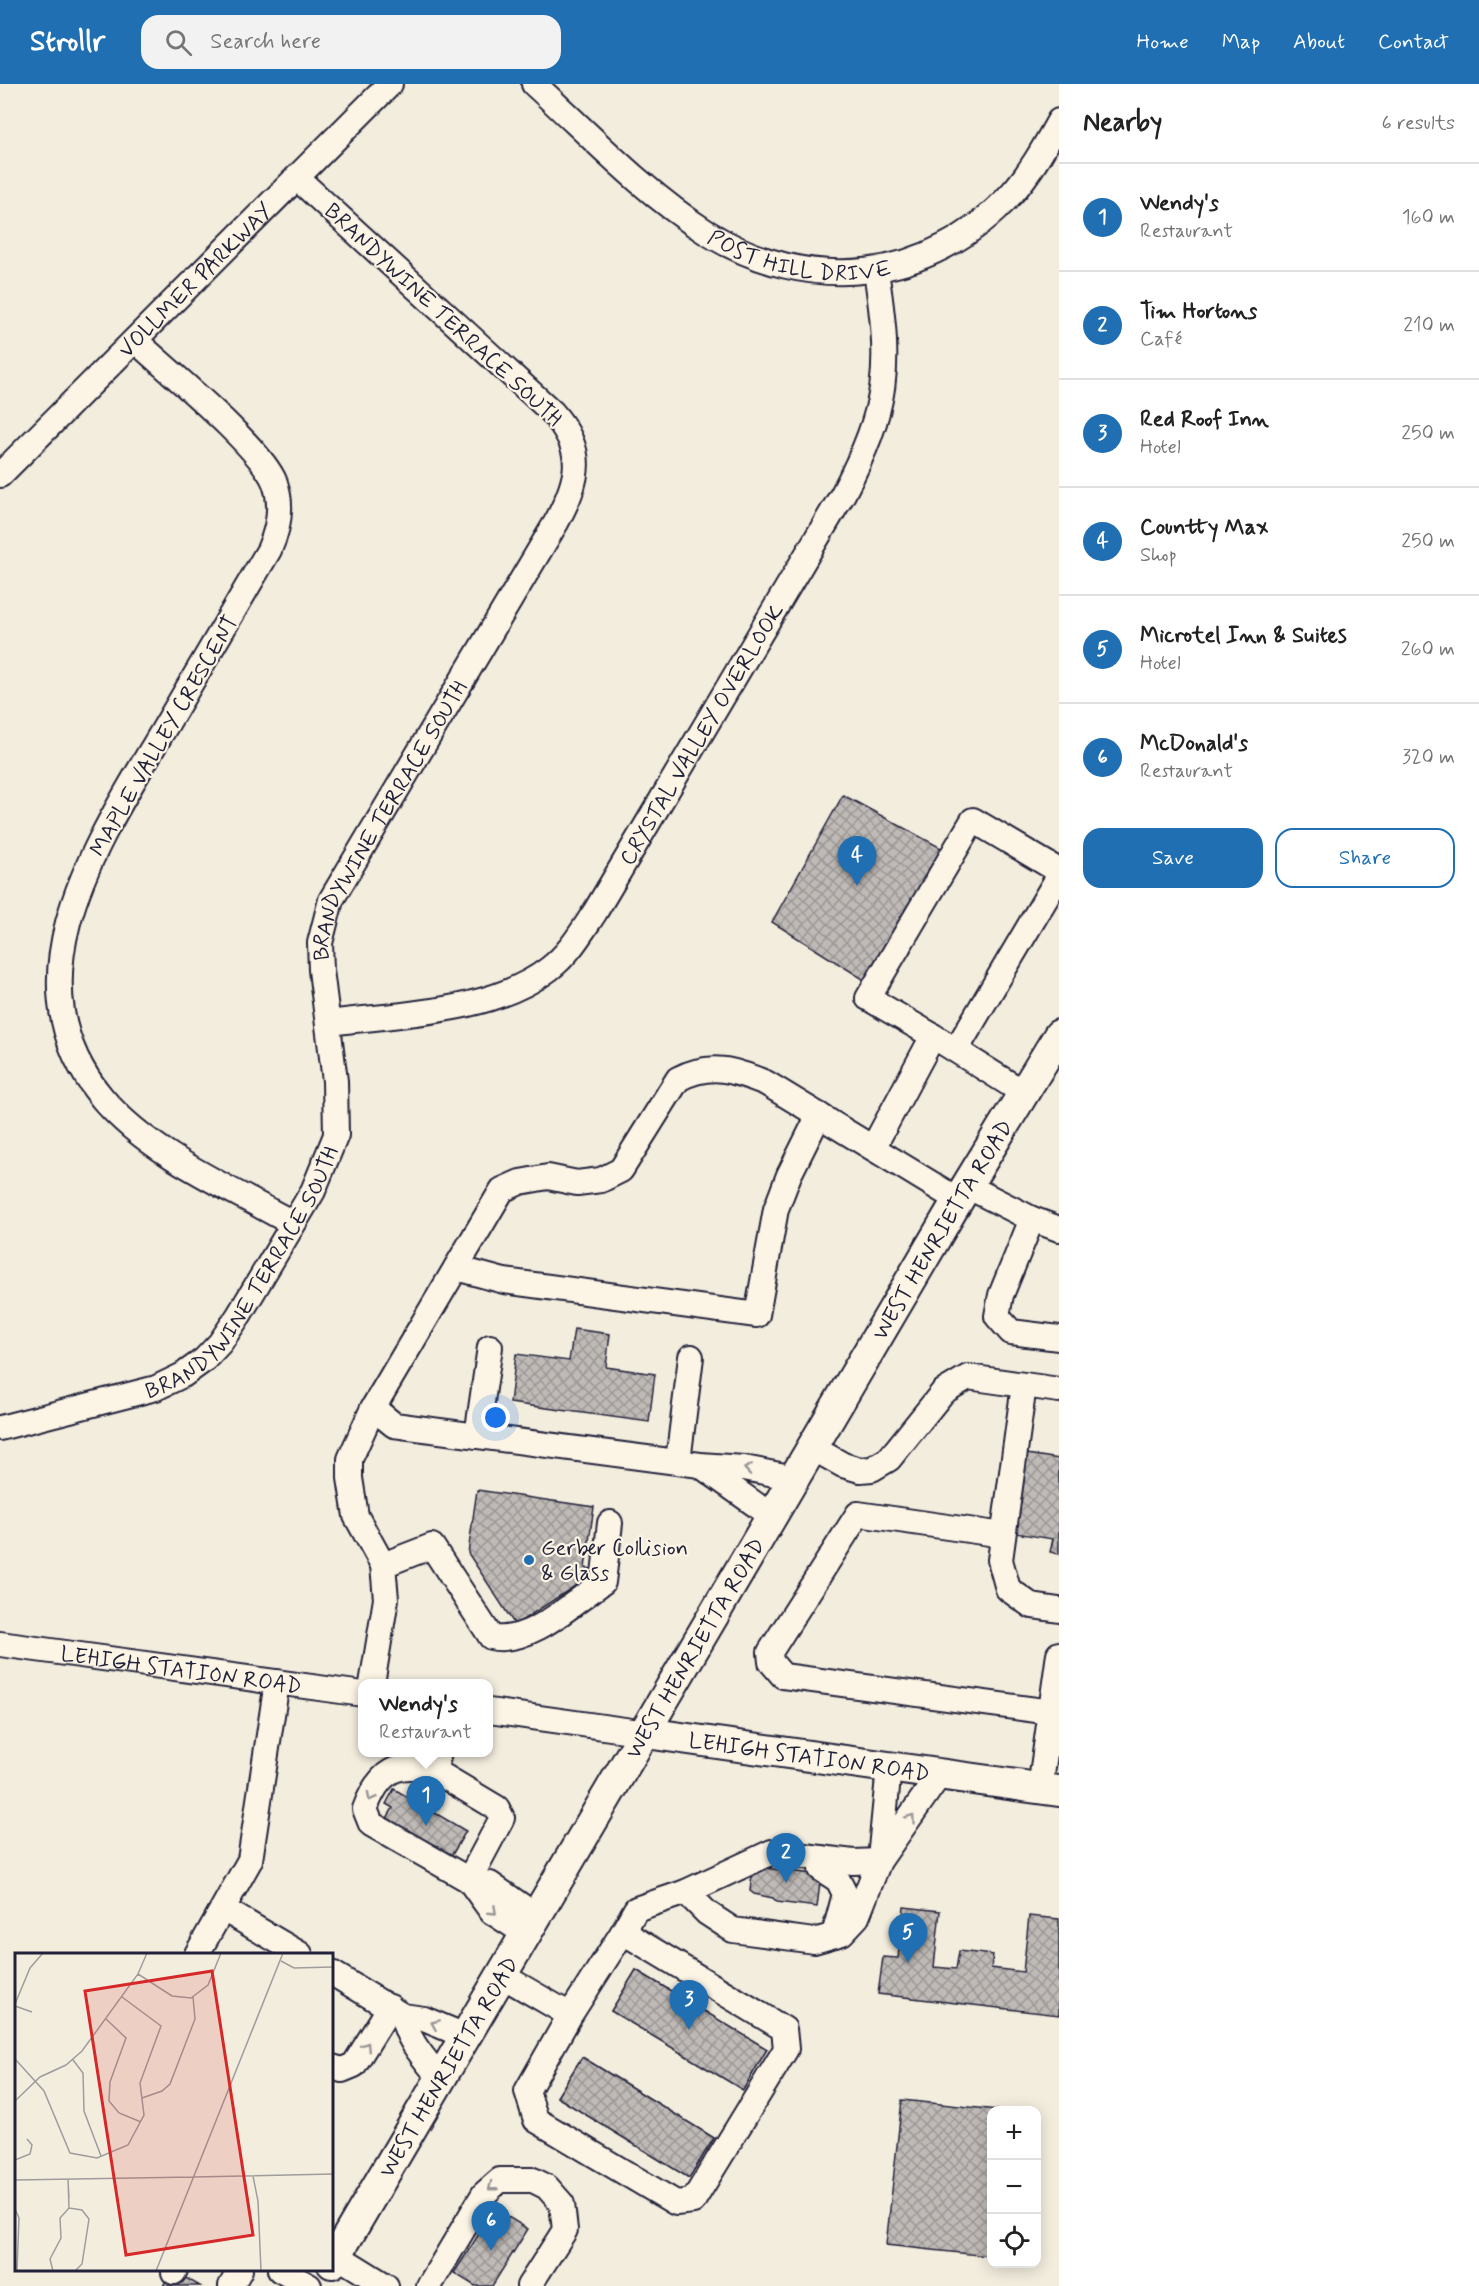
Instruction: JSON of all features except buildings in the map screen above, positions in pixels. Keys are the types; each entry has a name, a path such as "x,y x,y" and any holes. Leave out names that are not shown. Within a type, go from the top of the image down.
{"main road":[{"name":"WEST HENRIETTA ROAD","path":"335,2249 646,1733 963,1193 1059,1035"},
{"name":"LEHIGH STATION ROAD","path":"646,1733 1050,1790"},
{"name":"WEST HENRIETTA ROAD","path":"318,2286 325,2271"}],"street":[{"name":"VOLLMER PARKWAY","path":"0,475 390,84"},
{"name":"POST HILL DRIVE","path":"534,84 653,192 707,232 769,261 828,274 876,271 916,259 945,245 992,212 1024,178 1059,121"},
{"name":"BRANDYWINE TERRACE SOUTH","path":"0,1428 156,1388 183,1375 204,1360 220,1343 313,1191 336,1135 335,1081 321,970 320,943 331,900 565,506 576,468 575,448 568,430 552,412 297,178"},
{"name":"CRYSTAL VALLEY OVERLOOK","path":"329,1023 471,1004 501,996 528,984 550,968 572,947 607,892 862,456 876,423 884,392 886,355 876,271"},
{"name":"MAPLE VALLEY CRESCENT","path":"136,341 248,445 267,468 278,493 279,520 269,550 91,857 63,938 59,977 61,1009 69,1042 84,1071 103,1098 124,1120 177,1158 292,1223"},
{"path":"956,1050 1059,874 973,820 868,998 1024,1093"},
{"path":"873,1148 933,1036"},
{"path":"373,1679 386,1599 383,1565 357,1516 350,1478 350,1459 373,1408 502,1190 520,1182 548,1177 578,1183 601,1180 621,1170 678,1079 694,1071 731,1069 766,1083 873,1148 963,1193 1059,1229"},
{"path":"456,1268 504,1281 757,1315 776,1209 789,1175 819,1115"},
{"path":"1032,1220 1001,1295 997,1316 1011,1332 1059,1338"},
{"path":"477,1436 490,1347"},
{"path":"689,1463 692,1357"},
{"path":"813,1448 843,1465 861,1470 872,1468 889,1459 943,1392 968,1377 1059,1390"},
{"path":"1024,1385 1000,1560 1008,1589 1032,1606 1059,1610"},
{"path":"373,1408 394,1425 744,1468 795,1478"},
{"path":"689,1463 772,1517"},
{"path":"1004,1535 858,1514 770,1652 771,1662 783,1676 1055,1713"},
{"path":"383,1565 432,1546 491,1638 504,1640 525,1635 603,1582 610,1523"},
{"name":"LEHIGH STATION ROAD","path":"0,1644 358,1693"},
{"path":"1050,1790 1059,1654"},
{"path":"198,1953 250,1860 277,1683"},
{"name":"LEHIGH STATION ROAD","path":"493,1712 646,1733"},
{"path":"469,1880 502,1818 497,1808 437,1762 392,1771 382,1779 368,1801 365,1809 371,1824 469,1880 492,1912 531,1925"},
{"path":"879,1861 889,1767"},
{"path":"686,1892 707,1913 733,1930 814,1941 842,1933 857,1917 879,1861 940,1774"},
{"path":"623,1932 784,2029 786,2049 693,2201 676,2203 536,2120 527,2091 570,2015 636,1909 686,1892 772,1852 853,1862 879,1861"},
{"path":"821,1858 821,1869 838,1880 845,1894 834,1935"},
{"path":"223,1909 298,1953"},
{"path":"333,1974 397,2012 424,2019 465,2036"},
{"path":"501,1975 570,2015"},
{"path":"333,2067 342,2070 354,2065 397,2012"},
{"path":"397,2012 414,2044 440,2078"},
{"path":"429,2286 484,2194 500,2180 533,2180 547,2187 562,2204 565,2230 529,2286"},
{"path":"335,2249 386,2286"},
{"path":"231,2286 239,2271"},
{"path":"282,2271 309,2286"}],"place":[{"name":"Countty Max","path":"857,886"},
{"name":"Gerber Collision & Glass","path":"529,1560"},
{"name":"Wendy's","path":"426,1826"},
{"name":"Tim Hortons","path":"786,1883"},
{"name":"Microtel Inn & Suites","path":"908,1963"},
{"name":"Red Roof Inn","path":"689,2030"},
{"name":"McDonald's","path":"491,2251"}]}
